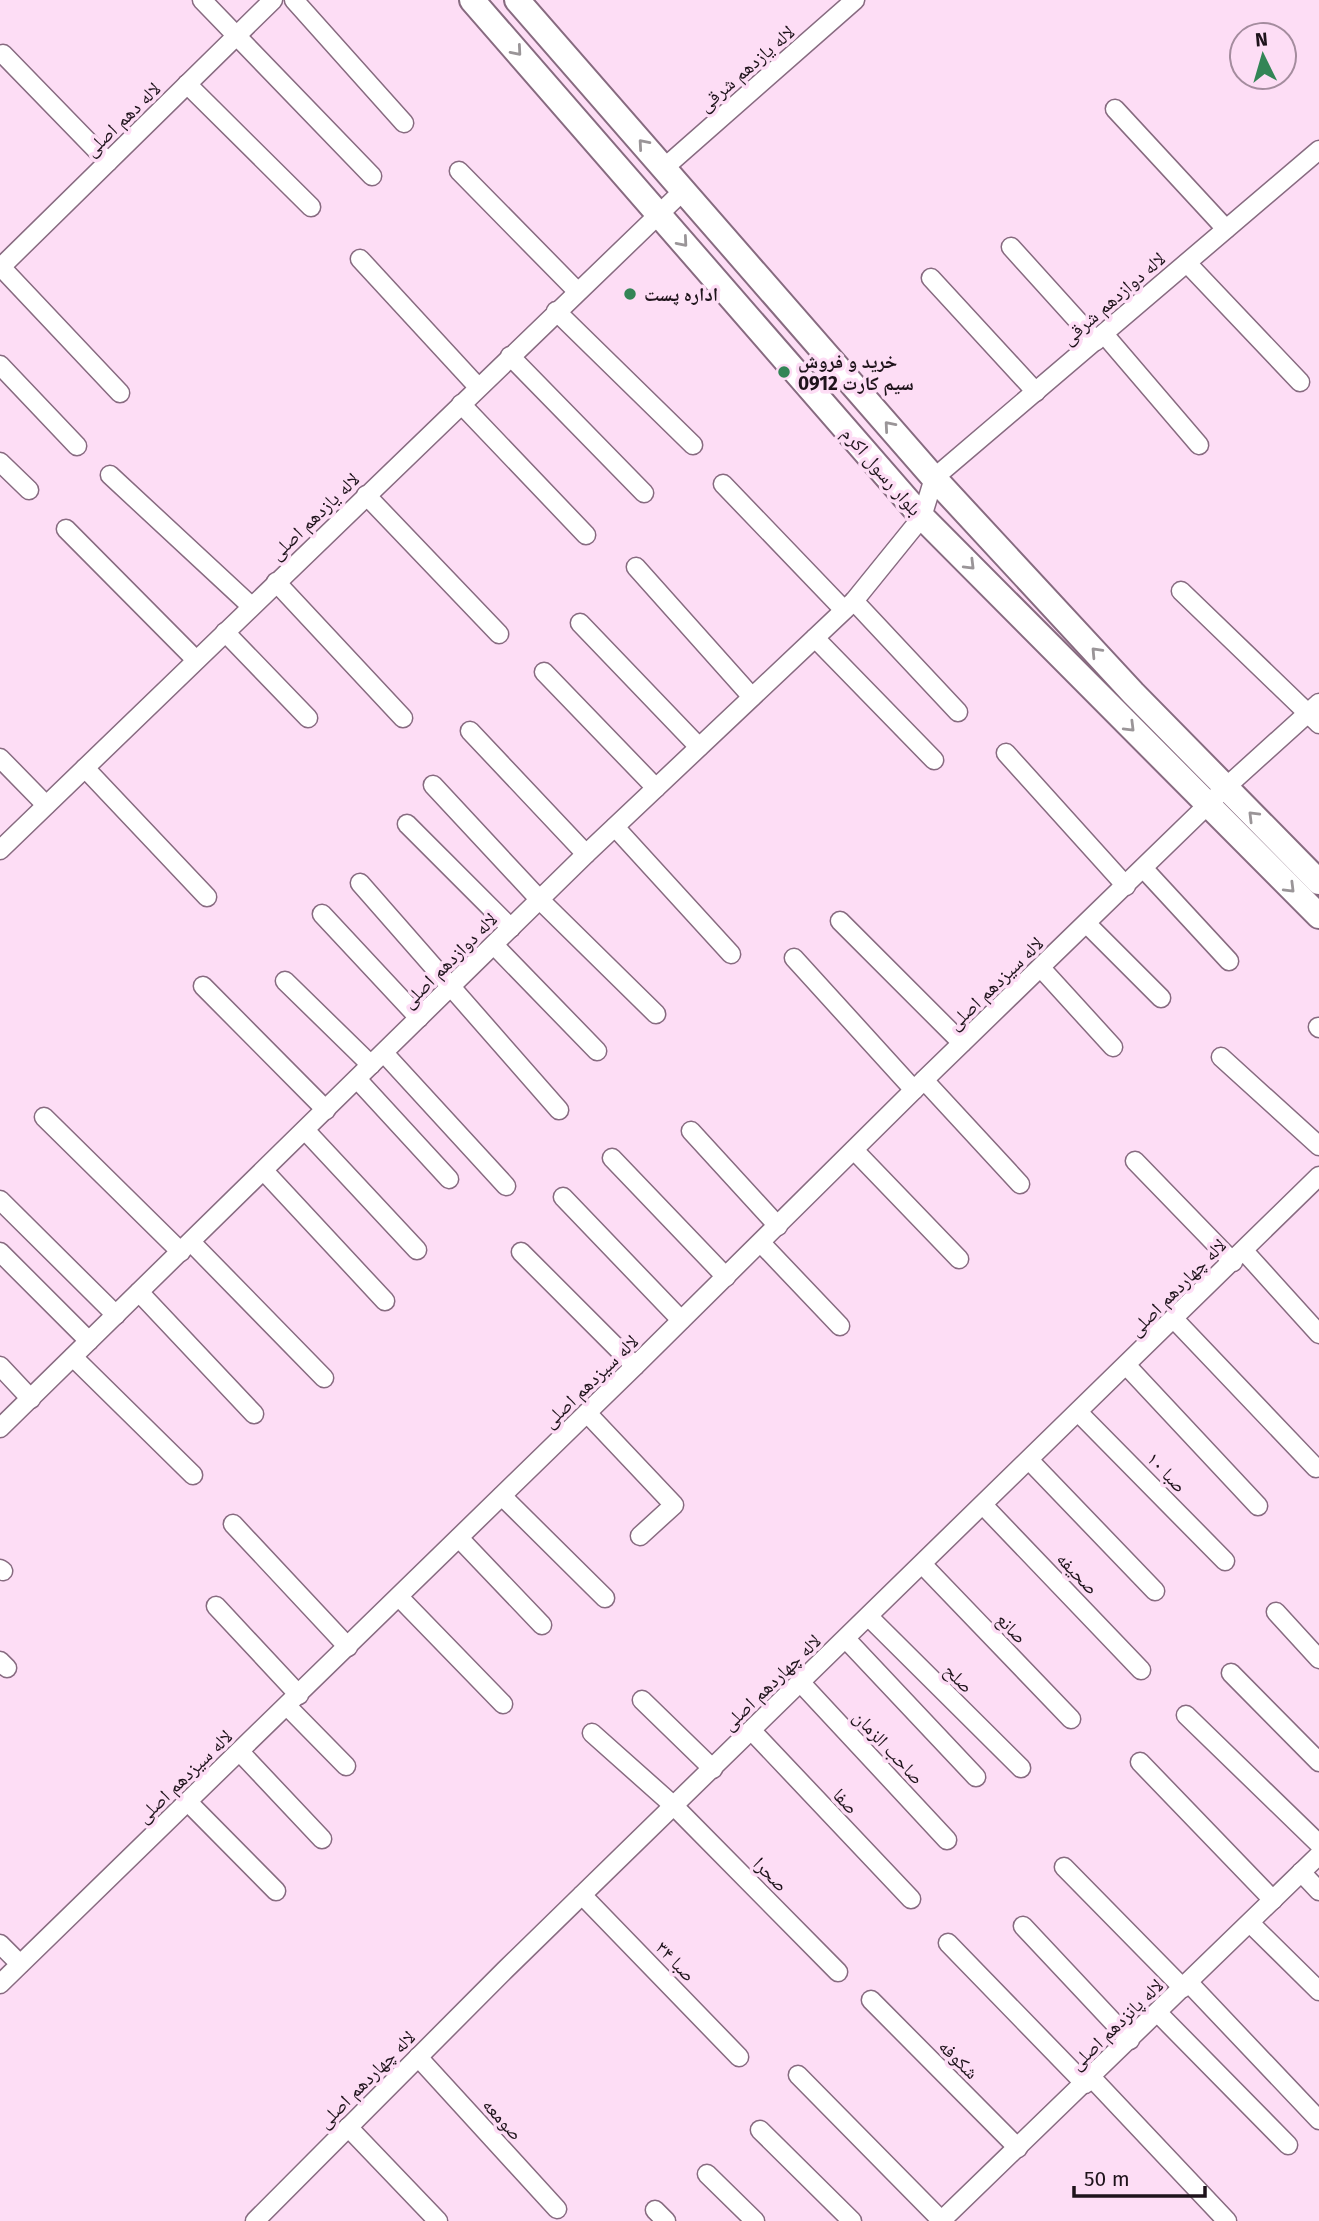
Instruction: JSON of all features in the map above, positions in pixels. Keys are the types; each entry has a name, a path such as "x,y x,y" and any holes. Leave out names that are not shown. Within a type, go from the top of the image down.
{"main road":[{"name":"بلوار رسول اکرم","path":"472,0 922,517 1319,916"},
{"name":"بلوار رسول اکرم","path":"517,0 934,478 1226,788 1319,882"}],"street":[{"path":"202,0 372,176"},
{"name":"لاله دهم اصلی","path":"0,267 273,0"},
{"path":"294,0 404,123"},
{"name":"لاله یازدهم شرقی","path":"664,168 855,0"},
{"path":"3,54 108,162"},
{"path":"187,84 312,207"},
{"path":"1115,108 1226,229"},
{"name":"لاله دوازدهم شرقی","path":"934,478 1319,150"},
{"path":"459,171 577,291"},
{"name":"لاله یازدهم اصلی","path":"2,845 684,190"},
{"path":"1011,247 1100,337 1199,445"},
{"path":"360,259 478,387"},
{"path":"1187,262 1300,382"},
{"path":"0,267 120,393"},
{"path":"931,278 1036,392"},
{"path":"556,311 693,445"},
{"path":"510,356 644,493"},
{"path":"0,365 77,446"},
{"path":"461,404 586,535"},
{"path":"0,462 29,490"},
{"path":"110,475 251,606"},
{"path":"922,517 934,478"},
{"path":"723,484 958,712"},
{"path":"366,495 499,634"},
{"name":"لاله دوازدهم اصلی","path":"0,1428 586,854 849,606 922,517"},
{"path":"66,529 196,660"},
{"path":"635,568 752,697"},
{"path":"276,582 403,718"},
{"path":"1181,591 1315,713"},
{"path":"580,623 699,747"},
{"path":"225,632 308,718"},
{"path":"815,638 934,760"},
{"path":"544,672 656,788"},
{"name":"لاله سیزدهم اصلی","path":"0,1984 293,1701 962,1043 1226,788 1315,713"},
{"path":"470,731 586,854"},
{"path":"1006,753 1126,886"},
{"path":"0,758 46,805"},
{"path":"85,768 206,897"},
{"path":"433,785 540,900 656,1014"},
{"path":"407,824 511,928"},
{"path":"615,827 731,954"},
{"path":"1144,869 1229,961"},
{"path":"360,883 559,1110"},
{"path":"322,914 419,1018"},
{"path":"840,921 962,1043"},
{"path":"1087,924 1161,998"},
{"path":"494,945 597,1051"},
{"path":"794,958 1020,1184"},
{"path":"1041,968 1113,1047"},
{"path":"285,981 378,1059 506,1186"},
{"path":"203,986 326,1110"},
{"path":"1221,1057 1319,1146"},
{"path":"357,1079 449,1179"},
{"path":"44,1117 324,1378"},
{"path":"305,1130 417,1250"},
{"path":"691,1131 778,1226"},
{"path":"854,1150 959,1259"},
{"path":"612,1158 726,1277"},
{"path":"1135,1161 1319,1334"},
{"path":"264,1171 385,1301"},
{"name":"لاله چهاردهم اصلی","path":"255,2221 582,1895 984,1506 1319,1176"},
{"path":"562,1197 681,1320"},
{"path":"0,1200 116,1315"},
{"path":"761,1243 839,1326"},
{"path":"0,1252 89,1341"},
{"path":"521,1252 635,1366"},
{"path":"139,1292 254,1414"},
{"path":"1174,1319 1316,1468"},
{"path":"73,1357 193,1475"},
{"path":"0,1366 31,1399"},
{"path":"1127,1366 1258,1506"},
{"path":"587,1413 674,1504 640,1536"},
{"name":"صبا ۱۰","path":"1079,1413 1224,1561"},
{"path":"1030,1461 1156,1591"},
{"path":"502,1496 605,1598"},
{"name":"صحیفه","path":"984,1506 1141,1670"},
{"path":"233,1524 348,1647"},
{"path":"459,1538 541,1625"},
{"name":"صانع","path":"922,1565 1071,1719"},
{"path":"398,1597 503,1704"},
{"path":"216,1606 346,1766"},
{"path":"1276,1612 1319,1659"},
{"name":"صلح","path":"869,1617 1021,1768"},
{"path":"846,1639 976,1777"},
{"path":"1231,1673 1319,1762"},
{"name":"صاحب الزمان","path":"801,1683 947,1840"},
{"path":"642,1700 713,1769"},
{"path":"1186,1715 1319,1843"},
{"name":"صفا","path":"752,1731 911,1899"},
{"name":"صحرا","path":"592,1734 674,1805 838,1972"},
{"path":"240,1752 322,1839"},
{"path":"1140,1762 1273,1900"},
{"path":"188,1802 276,1891"},
{"name":"لاله پانزدهم اصلی","path":"941,2221 1319,1855"},
{"path":"1063,1867 1186,1985 1319,2120"},
{"path":"1301,1872 1319,1891"},
{"name":"صبا ۳۴","path":"582,1895 739,2057"},
{"path":"1250,1923 1319,1991"},
{"path":"1023,1926 1130,2040"},
{"path":"948,1943 1227,2221"},
{"path":"0,1944 20,1964"},
{"name":"شکوفه","path":"871,2000 1018,2148"},
{"path":"1158,2013 1288,2145"},
{"name":"صومعه","path":"418,2057 557,2209"},
{"path":"798,2075 941,2221"},
{"path":"348,2127 438,2221"},
{"path":"760,2130 852,2221"},
{"path":"708,2174 755,2221"}],"place":[{"name":"اداره پست","path":"630,294"},
{"name":"خرید و فروش سیم کارت 0912","path":"784,372"}]}
